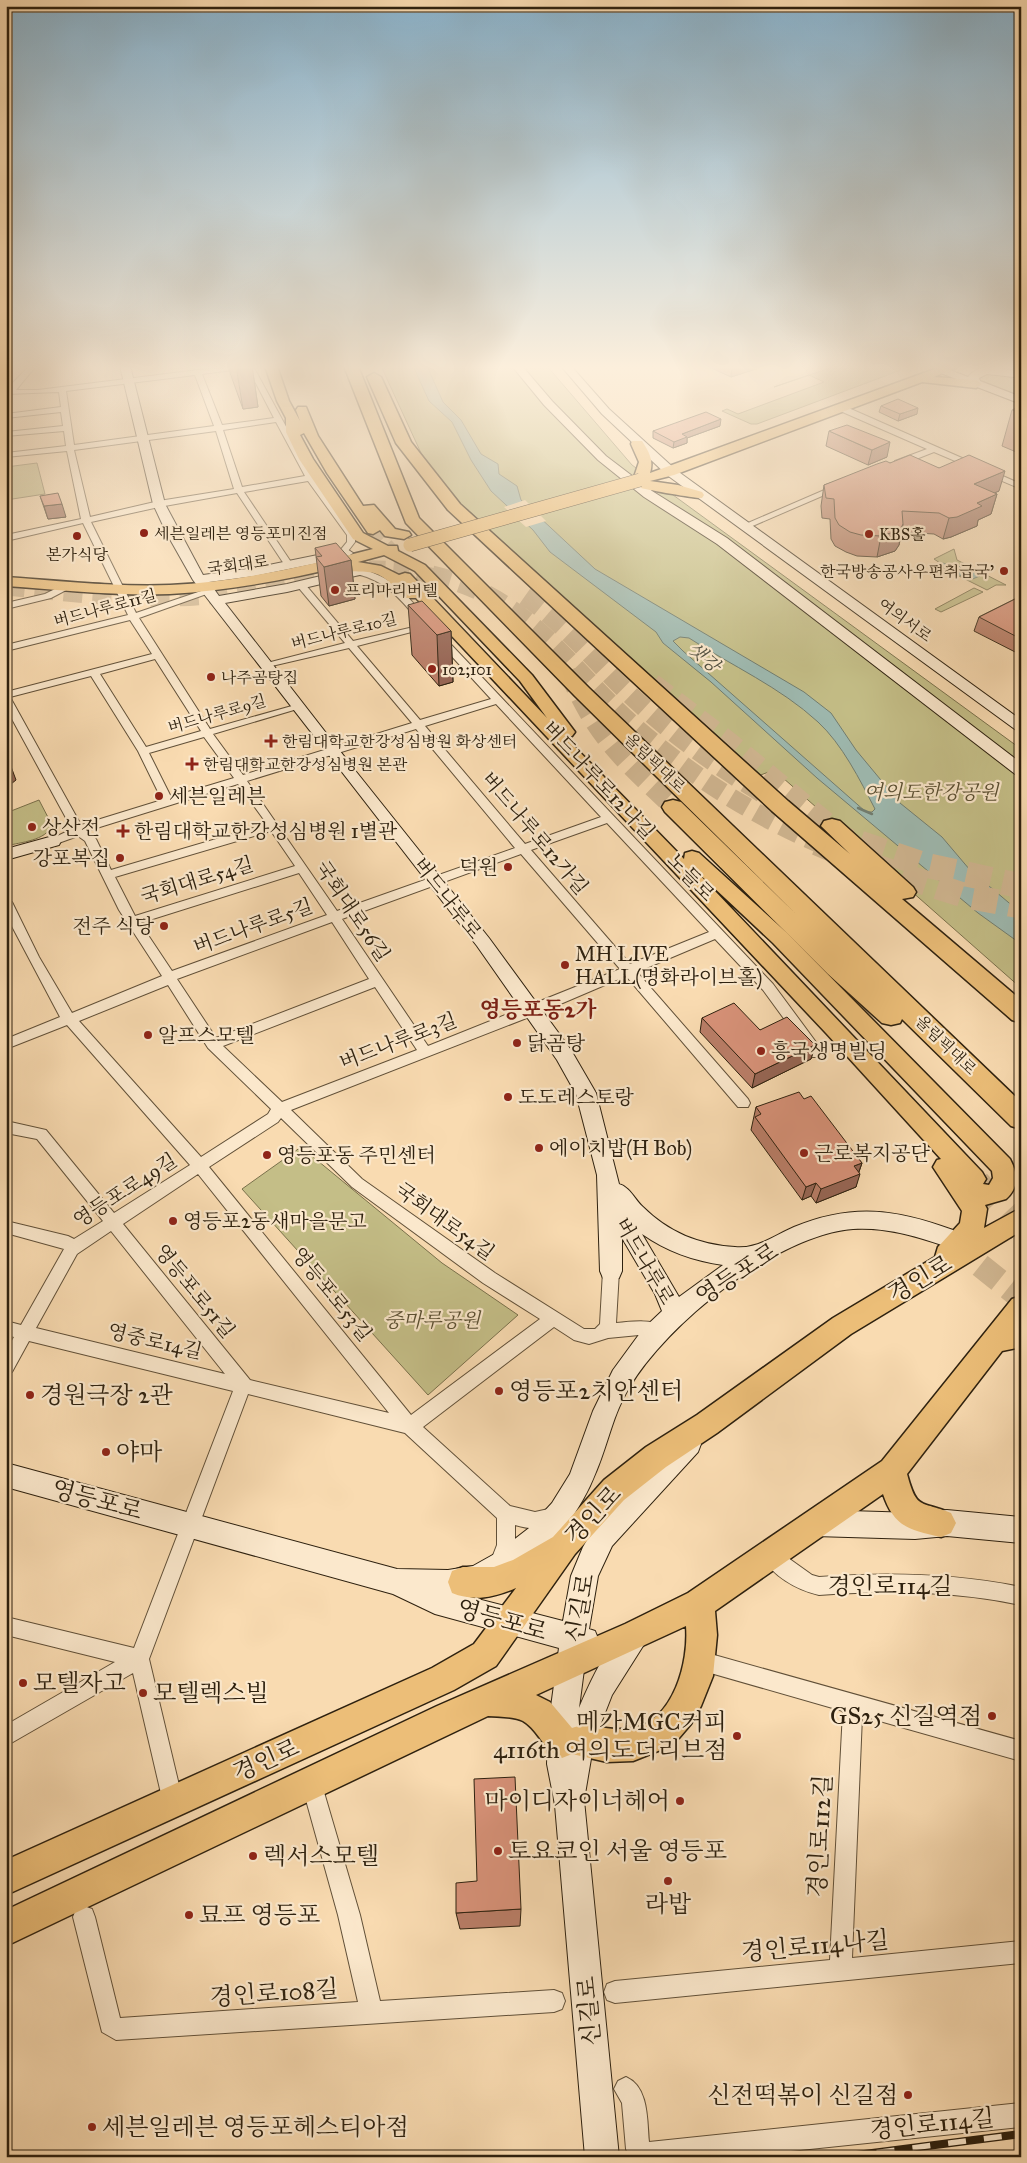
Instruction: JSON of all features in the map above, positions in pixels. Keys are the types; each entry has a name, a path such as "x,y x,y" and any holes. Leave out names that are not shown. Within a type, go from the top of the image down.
{"highway":[{"path":"375,467 409,533"},
{"name":"올림픽대로","path":"389,467 409,533 589,699 1021,1120"},
{"path":"423,467 454,508 780,806 1013,1007"},
{"path":"673,807 837,968 943,1062 1021,1120"},
{"path":"832,826 968,949 1013,1007"}],"main road":[{"name":"버드나루로","path":"151,467 159,504 173,534 208,589 331,750 435,881 564,1055 586,1093 608,1175 610,1200 651,1268 676,1316"},
{"path":"313,467 387,551 411,571"},
{"path":"340,467 370,531 387,551"},
{"path":"613,467 648,494 722,541 1021,771"},
{"path":"643,482 645,467"},
{"name":"여의서로","path":"663,467 697,495 744,526 882,625 1021,728"},
{"path":"329,565 374,568 386,572 411,571 448,546 464,531 610,488 643,482 683,467"},
{"path":"643,482 697,495"},
{"path":"370,531 394,535 409,533"},
{"path":"329,565 355,549 370,531"},
{"name":"국회대로","path":"6,581 119,589 208,589 329,565 387,551 409,533 464,531"},
{"path":"722,541 882,625"},
{"path":"208,589 289,565 345,553"},
{"path":"208,589 301,585 362,571"},
{"name":"노들로","path":"411,571 532,714 666,849 864,1058 977,1173"},
{"name":"노들로","path":"411,571 528,695 687,854 780,938 977,1173"},
{"path":"6,855 53,841"},
{"path":"934,1271 972,1227 975,1219 973,1204 977,1173 1000,1163 1021,1172"},
{"path":"608,1175 628,1208 669,1240 694,1251 724,1257 753,1258"},
{"path":"610,1200 611,1272"},
{"name":"경인로","path":"6,1878 443,1679 485,1655 565,1544 614,1490 656,1456 707,1424 842,1326 1021,1218"},
{"name":"영등포로","path":"397,1582 476,1578 539,1537 560,1514 579,1483 609,1401 636,1355 656,1330 676,1316 712,1285 753,1258 821,1226 839,1222 889,1220 922,1228 945,1238"},
{"path":"611,1272 613,1265 622,1260 634,1259 651,1268"},
{"path":"815,1523 892,1471 1021,1307"},
{"path":"994,1341 1021,1335"},
{"name":"신길로","path":"571,1742 572,1651 586,1568 593,1551 603,1537 707,1424"},
{"path":"892,1471 904,1510 913,1518 941,1523 1021,1530"},
{"name":"영등포로","path":"6,1475 397,1582 435,1601 510,1622 572,1651"},
{"path":"815,1523 915,1526 941,1523"},
{"name":"경인로","path":"6,1928 484,1700 572,1651 624,1640 699,1604 815,1523"},
{"path":"476,1578 494,1582 522,1571 565,1544"},
{"path":"484,1700 520,1703 535,1709 571,1742 610,1746 625,1745 658,1734 672,1724 682,1711 691,1693 700,1661 702,1634 699,1604"},
{"name":"신길로","path":"602,2157 570,1805 562,1764 571,1742 602,1686 624,1640"}],"street":[{"name":"국회대로56길","path":"74,467 86,520 133,618 207,733 274,826 425,1052"},
{"path":"231,467 238,489 289,565"},
{"path":"304,467 351,535 352,542 345,553"},
{"path":"975,467 1021,487"},
{"path":"6,538 159,504 310,478"},
{"path":"744,526 845,485"},
{"name":"버드나루로12나길","path":"362,571 370,573 394,586 497,700 778,1000 817,1053"},
{"name":"버드나루로12가길","path":"301,585 523,849 743,1103"},
{"name":"국회대로","path":"6,606 48,596 67,586"},
{"name":"버드나루로11길","path":"6,648 133,618 208,589"},
{"name":"버드나루로10길","path":"267,666 428,625"},
{"name":"국회대로54길","path":"156,656 6,697 78,830 90,839 132,921 168,977 213,1044 357,1183 489,1278 552,1319 589,1338 598,1336 605,1331"},
{"path":"94,672 143,751 168,802"},
{"path":"53,841 73,834 78,830 497,700"},
{"name":"버드나루로9길","path":"143,751 298,707"},
{"name":"버드나루로5길","path":"168,977 609,818"},
{"name":"국회대로54길","path":"108,875 274,826"},
{"name":"국회대로54길","path":"132,921 302,868"},
{"name":"영등포로53길","path":"6,902 35,962 68,1018 201,1167 410,1426 506,1514"},
{"path":"532,1012 716,933"},
{"path":"6,1044 163,982 168,977"},
{"path":"213,1044 377,981"},
{"name":"버드나루로3길","path":"279,1109 532,1012"},
{"path":"201,1167 273,1118 279,1109"},
{"name":"영등포로51길","path":"6,1127 41,1134 244,1384"},
{"name":"영등포로49길","path":"6,1367 72,1249 201,1167"},
{"name":"영등포로49길","path":"6,1227 68,1242 72,1249"},
{"path":"611,1272 608,1324 605,1331 640,1328 656,1330"},
{"path":"410,1426 552,1319"},
{"name":"영중로14길","path":"6,1328 244,1384 410,1426"},
{"path":"173,1802 139,1659 244,1384"},
{"path":"476,1578 495,1569 506,1547 508,1532 506,1514 533,1521 546,1521 560,1514"},
{"name":"경인로114길","path":"770,1554 784,1568 807,1585 820,1586 906,1581 973,1586 1021,1596"},
{"path":"6,1626 139,1659"},
{"path":"6,1736 139,1659"},
{"path":"700,1661 1021,1751"},
{"name":"경인로112길","path":"840,1970 853,1704"},
{"name":"경인로","path":"311,1781 372,2012"},
{"name":"경인로108길","path":"84,1917 110,2024 116,2029 554,2001"},
{"name":"경인로114나길","path":"615,1992 1021,1952"},
{"name":"경인로114길","path":"626,2090 633,2100 638,2149 647,2154 1021,2115"}],"green space":[{"path":"6,467 38,467 45,494 6,500"},
{"name":"여의도한강공원","path":"431,467 635,467 1021,749 1021,988 774,770 758,776 453,499"},
{"path":"954,549 957,560 1006,585 996,585 987,590 937,565 940,563 934,559"},
{"path":"974,588 983,592 941,612 935,609"},
{"path":"39,800 52,825 49,830 39,838 6,846 6,813"},
{"name":"중마루공원","path":"301,1147 442,1263 518,1315 428,1395 242,1189"}],"water":[{"path":"475,467 498,467 499,474 517,486 521,500 595,569 804,692 831,713 856,750 900,803 942,837 970,870 1021,913 1021,944 978,913 817,778 711,682 663,643 656,632 550,552 533,530 491,491","holes":["680,637 689,638 772,687 818,722 843,752 875,809 872,812 866,812 673,641"]},
{"path":"943,563 950,566 956,564 963,569 973,570 980,576 970,580 938,565"}],"pier":[{"path":"525,500 546,521 526,527 504,507"}],"building":[{"path":"870,467 996,467 1005,471 974,484 997,494 977,503 982,506 957,517 949,518 939,513 902,511 903,524 900,530 881,536 861,535 850,532 839,525 835,518 834,499 826,498 824,485"},
{"path":"58,493 62,504 44,506 40,496"},
{"path":"336,543 351,560 324,567 316,557 322,556 315,548"},
{"path":"1021,596 1021,639 979,617"},
{"path":"422,601 451,631 437,635 408,605"},
{"path":"734,1003 760,1030 787,1017 815,1045 755,1074 702,1018"},
{"name":"근로복지공단","path":"799,1092 804,1099 811,1096 862,1163 854,1166 860,1174 821,1189 816,1183 806,1187 755,1117 761,1114 756,1107"},
{"name":"토요코인 서울 영등포","path":"515,1777 521,1909 456,1913 456,1883 477,1881 474,1779"}],"waterway":[{"name":"샛강","path":"858,808 872,814"}],"tunnel":[{"path":"373,530 414,574"},
{"path":"298,577 316,573 368,568 402,570 437,577"},
{"path":"6,586 115,596 170,597 224,593 303,575"},
{"path":"432,575 466,585 495,599 521,616 566,657 610,704 656,745 723,793 795,833 820,844"},
{"path":"525,596 570,634 653,716 715,763 765,795"},
{"path":"568,671 589,713 612,746 673,807"},
{"path":"653,683 729,741 832,826"},
{"path":"833,831 863,844"},
{"path":"817,843 831,849"},
{"path":"860,843 925,865 1021,886"},
{"path":"867,864 966,896 1021,906"},
{"path":"975,1180 979,1184"},
{"path":"977,1183 1021,1230"},
{"path":"952,1243 1021,1298"}],"railway":[{"path":"841,2157 1021,2134"},
{"path":"1000,2157 1021,2154"}],"place":[{"name":"세븐일레븐 영등포미진점","path":"144,533"},
{"name":"KBS홀","path":"869,534"},
{"name":"본가식당","path":"77,536"},
{"name":"한국방송공사우편취급국'","path":"1004,571"},
{"name":"프리마리버텔","path":"335,590"},
{"name":"102;101","path":"432,669"},
{"name":"나주곰탕집","path":"211,677"},
{"name":"한림대학교한강성심병원 화상센터","path":"271,741"},
{"name":"한림대학교한강성심병원 본관","path":"192,764"},
{"name":"세븐일레븐","path":"159,796"},
{"name":"상산전","path":"32,827"},
{"name":"한림대학교한강성심병원 1별관","path":"123,831"},
{"name":"강포복집","path":"120,858"},
{"name":"덕원","path":"508,867"},
{"name":"전주 식당","path":"164,926"},
{"name":"MH LIVE HALL(명화라이브홀)","path":"565,965"},
{"name":"알프스모텔","path":"148,1035"},
{"name":"닭곰탕","path":"517,1043"},
{"name":"흥국생명빌딩","path":"761,1051"},
{"name":"도도레스토랑","path":"508,1097"},
{"name":"에이치밥(H Bob)","path":"539,1148"},
{"name":"근로복지공단","path":"804,1153"},
{"name":"영등포동 주민센터","path":"267,1155"},
{"name":"영등포2동새마을문고","path":"173,1221"},
{"name":"영등포2치안센터","path":"499,1391"},
{"name":"경원극장 2관","path":"30,1395"},
{"name":"야마","path":"106,1452"},
{"name":"모텔자고","path":"23,1683"},
{"name":"모텔렉스빌","path":"143,1693"},
{"name":"GS25 신길역점","path":"992,1716"},
{"name":"메가MGC커피 4116th 여의도더리브점","path":"737,1736"},
{"name":"마이디자이너헤어","path":"680,1801"},
{"name":"토요코인 서울 영등포","path":"498,1851"},
{"name":"렉서스모텔","path":"253,1856"},
{"name":"라밥","path":"668,1881"},
{"name":"묘프 영등포","path":"189,1915"},
{"name":"신전떡볶이 신길점","path":"908,2095"},
{"name":"세븐일레븐 영등포헤스티아점","path":"92,2127"}],"district":[{"name":"영등포동2가","path":"538,1009"}]}
